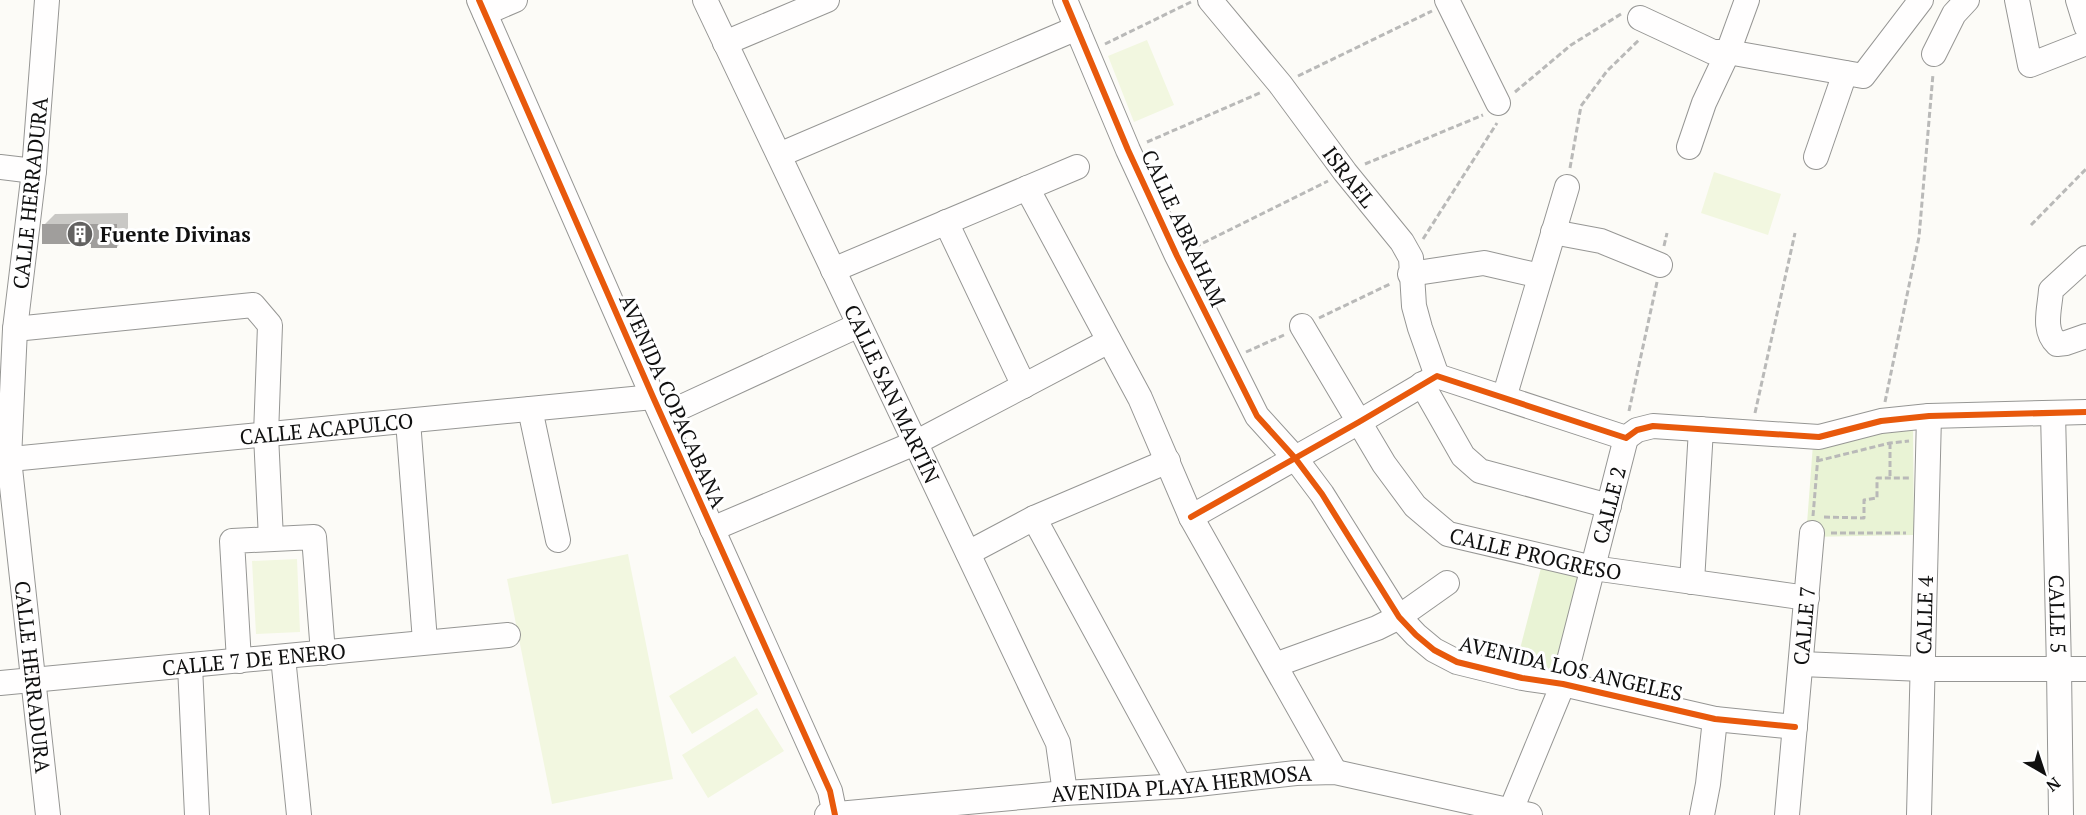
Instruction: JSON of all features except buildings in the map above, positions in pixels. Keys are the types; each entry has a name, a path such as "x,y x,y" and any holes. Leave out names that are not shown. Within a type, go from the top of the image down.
{"street":[{"name":"CALLE HERRADURA","path":"47,0 34,171 15,329 5,460 34,680 48,815"},
{"path":"482,6 515,0"},
{"name":"CALLE SAN MARTÍN","path":"705,0 1058,743 1065,794"},
{"path":"725,43 827,0"},
{"name":"CALLE ABRAHAM","path":"1065,0 1133,160 1228,361 1257,416 1294,458"},
{"name":"ISRAEL","path":"1210,0 1280,84 1345,172 1402,242 1411,258 1410,274 1414,306 1430,380 1463,456 1479,471 1609,506"},
{"path":"1447,0 1498,103"},
{"path":"1689,147 1704,103 1728,52 1747,0"},
{"path":"1647,22 1713,52 1728,52 1863,76 1921,0"},
{"path":"1934,54 1954,14 1967,0"},
{"path":"2017,0 2030,65 2086,43"},
{"path":"2078,0 2086,26"},
{"name":"AVENIDA COPACABANA","path":"482,6 830,791 832,815"},
{"path":"779,155 1077,28"},
{"path":"1816,157 1845,73"},
{"path":"0,167 34,171"},
{"path":"833,270 1077,167"},
{"path":"1504,398 1567,187"},
{"path":"1027,188 1140,398 1191,517 1335,772"},
{"path":"946,222 1024,386"},
{"path":"1553,232 1601,241 1660,265"},
{"path":"2086,258 2051,290 2048,329 2057,344 2086,336"},
{"path":"1410,274 1484,263 1540,276"},
{"path":"15,329 254,305 270,325 266,435 272,539"},
{"name":"CALLE ACAPULCO","path":"5,460 530,409 658,407 859,325"},
{"name":"CALLE PROGRESO","path":"1302,326 1384,464 1415,506 1448,534 1593,568 1807,598"},
{"path":"712,529 915,443 1110,341"},
{"path":"1191,517 1430,380 1504,398 1626,438 1637,430 1653,426 1819,437 1885,428 1929,416 2086,412"},
{"path":"530,409 558,540"},
{"name":"CALLE 5","path":"2053,413 2061,815"},
{"name":"CALLE 4","path":"1919,815 1929,416"},
{"path":"408,421 425,641"},
{"path":"1692,582 1701,429"},
{"name":"CALLE 2","path":"1521,813 1563,684 1626,438"},
{"name":"AVENIDA LOS ANGELES","path":"1294,458 1322,494 1399,617 1434,650 1457,662 1522,678 1563,684 1715,719 1795,727"},
{"path":"968,553 1034,518 1168,461"},
{"path":"1034,518 1180,786"},
{"name":"CALLE 7","path":"1787,815 1813,525"},
{"path":"239,661 232,541 314,537 323,653"},
{"path":"1275,665 1399,617 1448,583"},
{"name":"CALLE 7 DE ENERO","path":"0,683 508,634"},
{"path":"283,657 299,815"},
{"path":"1801,664 1923,669 2086,669"},
{"path":"190,666 197,815"},
{"path":"1701,815 1708,784 1715,719"},
{"name":"AVENIDA PLAYA HERMOSA","path":"832,815 1335,772 1521,813"}],"path":[{"path":"1088,53 1195,0"},
{"path":"1567,187 1581,106 1647,22"},
{"path":"1890,478 1890,443 1885,428 1919,237 1934,54"},
{"path":"2031,225 2086,169"},
{"path":"1626,438 1628,417 1667,233"},
{"path":"1751,433 1795,233"},
{"path":"1813,525 1819,437"},
{"path":"1817,461 1890,443 1911,441"},
{"path":"1813,525 1864,518 1864,500 1877,498 1877,478 1912,478"},
{"path":"1813,525 1913,533"}],"green space":[{"path":"1147,40 1174,105 1134,122 1108,56"},
{"path":"1714,172 1781,194 1768,235 1701,213"},
{"path":"1913,422 1914,535 1806,537 1813,444"},
{"path":"628,554 673,779 552,804 507,579"},
{"path":"297,559 300,632 256,634 252,561"},
{"path":"1542,564 1584,574 1559,673 1514,672"},
{"path":"735,656 758,694 692,734 669,696"},
{"path":"757,708 784,751 708,798 682,755"}],"cycle path":[{"path":"479,0 653,397 830,791 835,815"},
{"path":"1065,0 1128,150 1177,256 1257,416 1295,458 1322,494 1399,617 1416,635 1434,650 1457,662 1522,678 1563,684 1715,719 1795,727"},
{"path":"1191,517 1437,376 1626,438 1637,430 1653,426 1819,437 1881,421 1929,416 2086,412"}],"place":[{"name":"Fuente Divinas","path":"80,234"}]}
